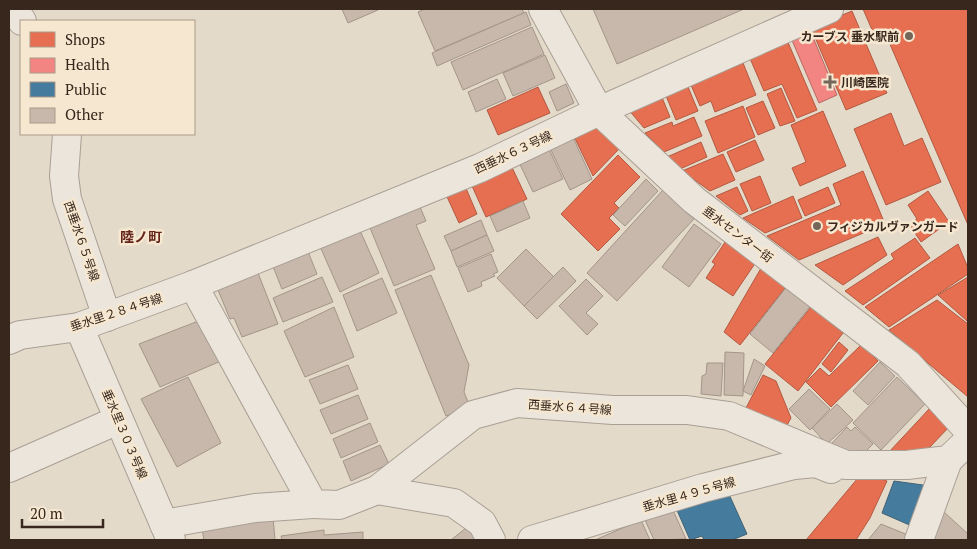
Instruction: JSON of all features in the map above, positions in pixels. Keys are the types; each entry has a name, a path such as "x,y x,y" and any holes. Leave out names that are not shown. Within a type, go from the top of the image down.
{"street":[{"path":"13,9 21,20"},
{"name":"垂水センター街","path":"543,9 599,111 694,200 908,364 968,430"},
{"name":"西垂水６３号線","path":"193,286 480,168 599,111 829,9"},
{"name":"西垂水６５号線","path":"67,135 64,176 67,199 107,317"},
{"path":"193,286 312,504"},
{"name":"垂水里２８４号線","path":"9,340 20,335 79,327 193,286"},
{"name":"垂水里３０３号線","path":"79,327 168,532"},
{"name":"西垂水６４号線","path":"168,532 255,508 312,504 339,505 377,490 473,415 516,403 612,410 687,410 729,416 846,465 907,465 948,460"},
{"path":"9,468 118,420"},
{"path":"919,540 948,460 968,441"},
{"name":"垂水里４９５号線","path":"532,540 702,488 794,465 816,463 836,471 846,465"},
{"path":"377,490 454,503 482,523 491,540"}],"building: Shops":[{"path":"863,9 968,9 968,225 886,35 876,39"},
{"path":"852,11 887,93 846,110 811,28"},
{"path":"787,40 817,110 797,118 782,84 764,91 749,56"},
{"path":"743,63 756,95 715,112 711,101 700,106 691,85"},
{"path":"686,82 698,111 676,120 664,91"},
{"path":"538,87 550,113 498,135 487,110"},
{"path":"781,88 795,121 780,126 767,94"},
{"path":"661,95 670,117 644,128 628,109"},
{"path":"763,101 775,128 758,135 746,108"},
{"path":"743,106 755,137 718,153 705,121"},
{"path":"823,111 846,166 800,186 792,168 806,162 791,125"},
{"path":"891,113 904,146 922,138 941,182 886,205 854,129"},
{"path":"596,117 620,148 593,176 570,128"},
{"path":"694,117 702,136 664,152 645,133 672,122 673,126"},
{"path":"755,140 764,160 736,172 727,152"},
{"path":"701,142 707,157 680,169 667,157"},
{"path":"723,154 735,180 710,191 682,171"},
{"path":"618,155 640,177 614,203 619,208 609,218 620,229 598,251 561,214"},
{"path":"508,159 527,199 486,217 468,177"},
{"path":"863,171 885,224 799,260 767,236 841,205 833,184"},
{"path":"760,176 771,203 752,211 740,184"},
{"path":"462,179 477,214 459,223 443,188"},
{"path":"737,187 748,211 740,215 716,196"},
{"path":"828,187 835,203 805,216 798,200"},
{"path":"928,191 949,222 921,242 909,224 917,219 908,205"},
{"path":"793,196 802,218 765,233 743,218"},
{"path":"878,237 887,255 843,285 815,265"},
{"path":"915,238 930,258 863,305 845,291 894,259 891,254"},
{"path":"727,239 758,259 733,296 706,278 715,264 712,262"},
{"path":"958,244 968,268 968,274 889,327 865,307"},
{"path":"764,263 789,283 740,345 724,332"},
{"path":"968,277 968,319 967,321 938,295"},
{"path":"937,300 968,324 968,397 889,330"},
{"path":"811,307 843,333 798,391 765,364"},
{"path":"839,342 848,350 831,372 822,364"},
{"path":"862,344 878,361 831,407 806,382 820,368 829,376"},
{"path":"763,375 776,381 791,418 786,427 746,408"},
{"path":"930,408 949,427 929,448 896,457 889,452"},
{"path":"863,472 887,481 870,518 856,540 806,540"}],"building: Health":[{"path":"810,30 837,95 819,103 791,38"}],"building: Public":[{"path":"894,481 930,486 914,527 882,513"},
{"path":"728,492 747,534 732,540 704,540 702,536 690,540 676,508"}],"building: Other":[{"path":"342,9 378,9 378,10 348,23"},
{"path":"425,9 522,9 524,13 435,51 418,12"},
{"path":"593,9 744,9 617,64"},
{"path":"526,12 531,25 437,66 432,53"},
{"path":"532,27 544,54 463,90 451,62"},
{"path":"545,55 555,78 513,96 503,73"},
{"path":"497,79 506,99 476,112 468,92"},
{"path":"566,84 574,103 557,111 549,92"},
{"path":"572,135 592,179 570,190 549,146"},
{"path":"545,141 563,179 533,192 515,154"},
{"path":"646,179 658,191 625,226 613,215"},
{"path":"663,190 694,219 617,301 587,273"},
{"path":"523,201 530,218 497,232 490,216"},
{"path":"418,202 426,221 416,225 435,269 394,286 368,223"},
{"path":"481,220 487,235 451,251 444,236"},
{"path":"694,224 721,244 689,287 662,267"},
{"path":"358,226 379,273 340,292 319,244"},
{"path":"487,235 494,251 457,267 451,251"},
{"path":"307,249 317,274 282,289 272,264"},
{"path":"526,249 554,277 524,306 497,278"},
{"path":"491,254 498,272 493,274 495,276 481,282 482,286 468,292 458,268"},
{"path":"563,267 576,281 537,319 524,306"},
{"path":"258,273 278,324 242,337 234,318 230,319 218,290"},
{"path":"431,275 469,365 464,392 470,407 446,416 395,290"},
{"path":"322,277 333,302 283,322 273,298"},
{"path":"382,278 397,313 357,331 343,295"},
{"path":"586,279 603,296 586,313 598,324 587,335 559,306"},
{"path":"788,285 812,304 773,353 750,334"},
{"path":"334,307 354,357 305,377 284,331"},
{"path":"201,320 221,361 160,387 139,344"},
{"path":"725,352 744,353 743,396 724,395"},
{"path":"754,359 765,366 751,395 743,391"},
{"path":"880,362 895,376 868,405 853,391"},
{"path":"707,363 723,363 721,396 701,394 702,376 706,374"},
{"path":"348,365 358,389 320,404 309,380"},
{"path":"188,377 221,443 177,467 141,399"},
{"path":"897,377 925,404 881,450 853,423"},
{"path":"809,389 830,409 810,430 789,409"},
{"path":"358,395 368,419 331,434 320,410"},
{"path":"837,404 853,420 827,444 812,428"},
{"path":"370,423 378,442 341,458 333,439"},
{"path":"847,427 851,431 855,427 873,444 862,455 838,449 832,443"},
{"path":"380,445 389,464 351,481 343,461"},
{"path":"672,508 686,539 654,540 645,520"},
{"path":"944,512 968,534 968,540 933,540"},
{"path":"273,517 275,540 204,540 202,529"},
{"path":"641,520 650,540 595,540"},
{"path":"471,524 483,540 451,540"},
{"path":"881,524 908,535 906,540 868,540"},
{"path":"324,530 324,535 363,532 363,540 282,540 281,536"}],"place":[{"name":"カーブス 垂水駅前","path":"909,36"},
{"name":"川崎医院","path":"830,82"},
{"name":"フィジカルヴァンガード","path":"817,226"}],"district":[{"name":"陸ノ町","path":"141,236"}]}
